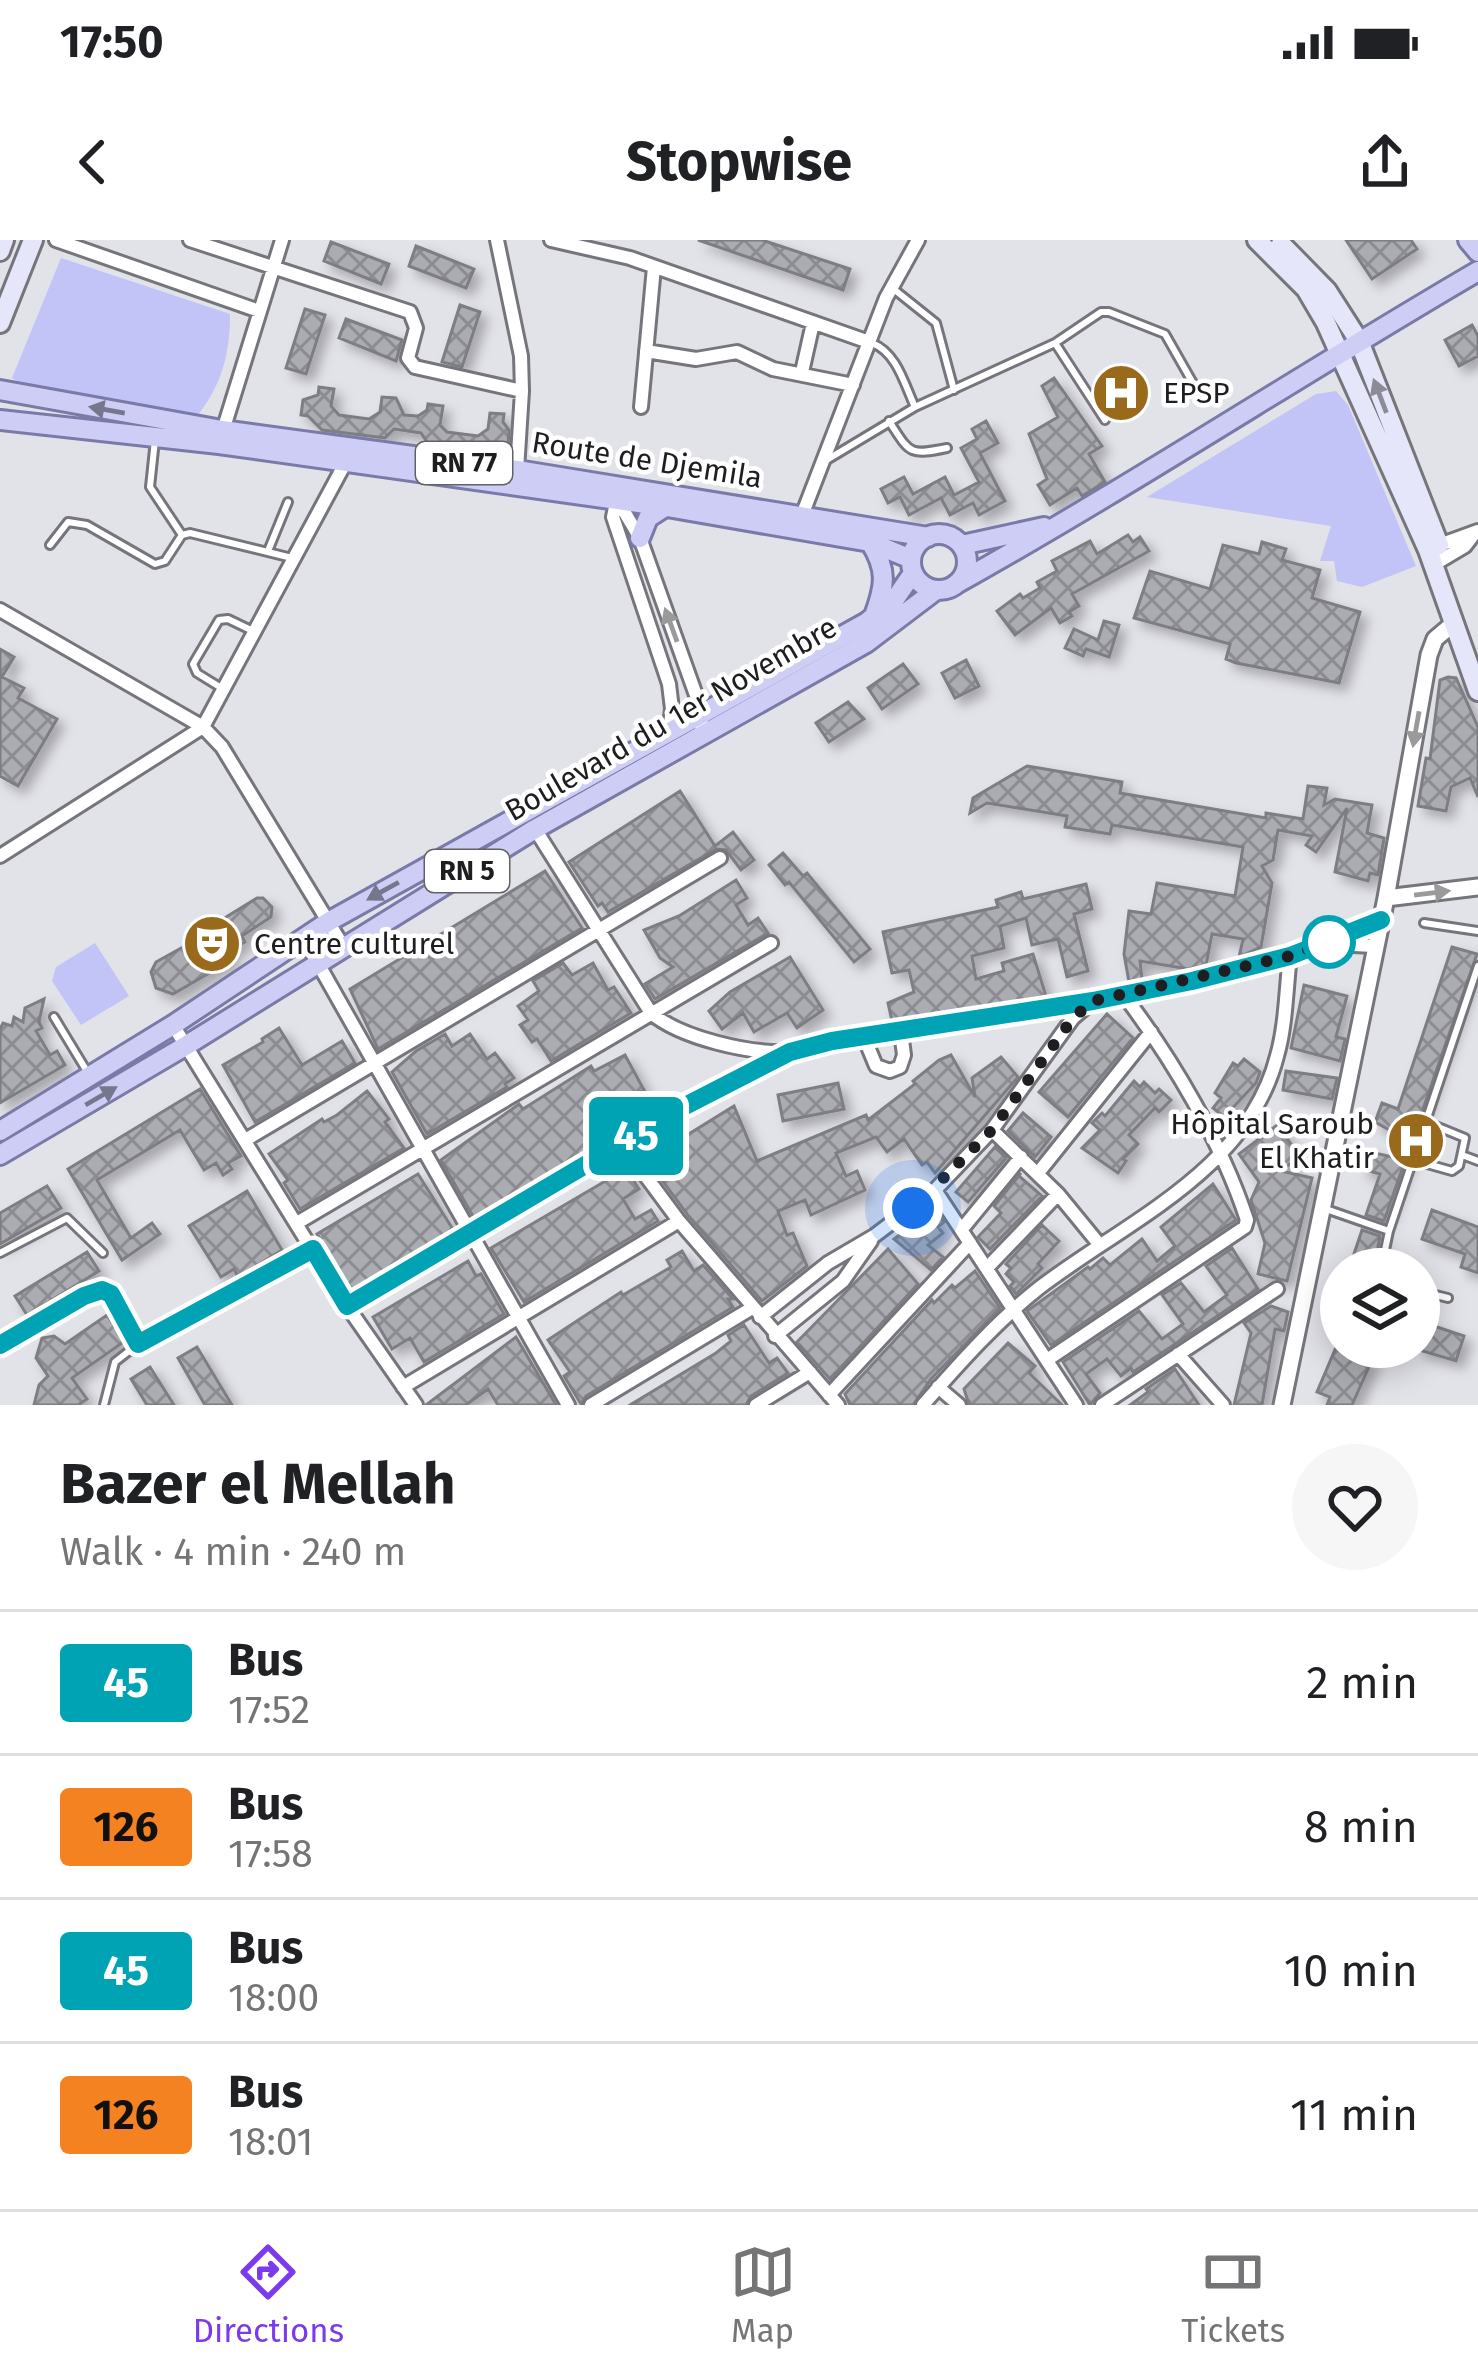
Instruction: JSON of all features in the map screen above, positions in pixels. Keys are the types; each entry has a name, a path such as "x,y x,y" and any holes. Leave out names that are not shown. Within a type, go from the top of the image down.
{"main road":[{"path":"0,251 4,240"},
{"path":"0,323 33,240"},
{"path":"1257,240 1306,289 1400,469"},
{"path":"1276,240 1327,291 1359,341 1478,691"},
{"path":"1468,240 1478,252"},
{"path":"1066,522 962,545 943,535 928,537 917,545 912,566 922,585 936,590 956,584 1066,522 1478,271"},
{"name":"Route de Djemila","path":"0,390 220,437 800,522 870,542 912,566"},
{"name":"Route de Djemila","path":"0,420 156,437 220,437"},
{"name":"Route de Djemila","path":"349,455 517,470 596,482 667,506 928,537"},
{"path":"640,538 648,518 667,506"},
{"path":"870,542 885,581 874,617"},
{"path":"956,584 967,566 962,545"},
{"name":"Boulevard du 1er Novembre","path":"0,1155 535,829 700,736 874,617 895,599 912,566"},
{"name":"Boulevard du 1er Novembre","path":"0,1131 328,922 702,712 866,643 936,590"}],"street":[{"path":"56,240 259,311"},
{"path":"190,240 410,312 416,328 408,358 415,368 522,391"},
{"path":"220,437 282,240"},
{"path":"497,240 520,356 517,470"},
{"path":"551,240 654,266 868,342"},
{"path":"800,522 891,287 918,240"},
{"path":"640,407 654,266"},
{"path":"802,372 813,323"},
{"path":"646,351 696,359 736,352 773,369 853,385"},
{"path":"0,856 203,727 349,455"},
{"path":"620,493 702,712 700,736"},
{"path":"620,493 613,518 669,684 669,732"},
{"path":"1435,555 1465,546 1476,532"},
{"path":"0,610 203,727 222,747 343,946"},
{"path":"1282,1405 1386,898 1429,655 1435,640 1454,623"},
{"path":"535,829 651,1012 670,1029 790,1052"},
{"path":"247,1139 720,858"},
{"path":"1386,898 1478,887"},
{"path":"347,1306 685,1106 790,1052 1093,1001 1290,956 1381,920"},
{"path":"303,937 568,1405"},
{"path":"297,1222 771,943"},
{"path":"1326,944 1374,946"},
{"path":"923,1405 1016,1310 1099,1244 1172,1197 1220,1155 1251,1114 1277,1059 1290,956"},
{"path":"1047,1360 1245,1227 1246,1214 1220,1155 1151,1031 1123,994"},
{"path":"591,1405 756,1313 935,1190 992,1130 1073,1018 1093,1001"},
{"path":"173,1025 347,1306 416,1405"},
{"path":"1037,1173 1151,1031"},
{"path":"864,1037 876,1066 890,1071 900,1066 904,1055 902,1032"},
{"path":"992,1130 1058,1194 1099,1244"},
{"path":"622,1144 679,1221 834,1400 970,1243"},
{"path":"962,1229 1021,1157"},
{"path":"935,1190 1076,1405"},
{"path":"987,1268 1058,1194"},
{"path":"403,1387 679,1221"},
{"path":"775,1336 843,1281 874,1235"},
{"path":"1102,1405 1277,1289"},
{"path":"1178,1354 1223,1405"},
{"path":"756,1405 810,1372"},
{"path":"938,1387 959,1405"}],"lane":[{"path":"891,287 936,322 954,390"},
{"path":"823,463 915,406 1055,343 1101,311 1165,334 1194,385"},
{"path":"868,342 885,348 892,357 915,406"},
{"path":"1055,343 1105,420"},
{"path":"889,421 909,451 947,448"},
{"path":"156,437 150,487 182,535"},
{"path":"268,551 288,502"},
{"path":"50,545 68,522 87,525 155,564 162,564 182,535 201,533 292,558"},
{"path":"223,689 197,674 193,664 219,620 228,619 253,631"},
{"path":"1424,923 1478,931"},
{"path":"1386,1248 1478,966"},
{"path":"54,1017 90,1076"},
{"path":"1413,1160 1452,1171 1459,1166 1466,1141 1463,1135 1426,1122"},
{"path":"1462,1155 1478,1161"},
{"path":"1320,1207 1389,1232"},
{"path":"0,1253 67,1218 103,1253"},
{"path":"104,1405 115,1362 138,1344 313,1249"},
{"path":"0,1345 102,1290 111,1294 138,1344"},
{"path":"1440,1296 1448,1298"}],"shaded area":[{"path":"61,258 230,314 223,368 197,416 40,395 12,378"},
{"path":"1336,391 1348,405 1416,566 1362,587 1337,581 1334,561 1320,561 1331,526 1147,497 1316,394"},
{"path":"95,943 129,996 81,1025 52,981 56,967"}],"building":[{"path":"698,240 762,240 850,269 843,290"},
{"path":"1346,240 1411,240 1417,249 1372,279"},
{"path":"331,242 389,264 381,284 324,261"},
{"path":"416,246 474,269 466,288 409,266"},
{"path":"460,305 480,312 462,367 442,362"},
{"path":"305,309 325,315 306,374 286,368"},
{"path":"346,319 402,340 396,361 339,338"},
{"path":"1472,325 1478,336 1478,356 1459,366 1445,340"},
{"path":"1054,378 1102,446 1089,454 1105,482 1082,496 1077,488 1050,505 1038,485 1047,479 1029,434 1058,417 1042,386"},
{"path":"319,387 334,389 331,406 339,415 369,419 380,412 382,397 396,398 404,415 418,416 428,404 443,406 440,425 447,432 478,436 488,429 490,413 504,414 508,447 494,453 429,445 421,433 394,429 385,438 322,430 301,415 303,400 318,395"},
{"path":"986,421 998,443 980,453 1005,501 979,515 973,503 950,515 941,498 909,515 900,497 888,503 881,489 904,477 913,494 945,477 954,495 979,482 961,448 977,439 972,429"},
{"path":"1128,535 1133,542 1140,537 1149,551 1072,594 1079,606 1060,623 1051,608 1015,635 997,611 1020,594 1023,598 1040,588 1037,582 1057,571 1052,561 1090,541 1097,554"},
{"path":"1262,542 1286,549 1282,560 1320,570 1312,598 1360,612 1339,683 1236,663 1226,659 1230,644 1134,618 1150,571 1210,589 1223,545 1259,554"},
{"path":"1104,621 1119,625 1109,657 1086,649 1083,656 1065,648 1074,629 1098,640"},
{"path":"0,649 14,657 2,677 24,688 18,698 57,719 18,786 0,776"},
{"path":"966,660 979,686 955,698 942,673"},
{"path":"903,664 918,684 882,709 868,688"},
{"path":"1456,678 1478,727 1478,797 1470,778 1451,787 1446,811 1418,806 1426,758 1430,759 1440,680"},
{"path":"848,702 864,719 829,742 816,723"},
{"path":"1027,766 1122,782 1120,793 1266,818 1266,813 1303,819 1308,786 1327,788 1324,805 1335,799 1372,805 1367,833 1384,838 1378,875 1370,873 1368,881 1335,872 1347,808 1316,852 1306,845 1312,836 1278,830 1273,860 1262,866 1272,883 1261,947 1239,957 1243,939 1212,934 1206,965 1188,969 1140,961 1142,979 1129,982 1124,954 1129,911 1151,914 1157,883 1235,896 1243,847 1112,825 1110,834 1065,827 1067,816 987,803 970,813 973,798"},
{"path":"680,791 715,846 733,832 754,860 741,870 726,850 716,849 608,912 602,903 598,906 569,862"},
{"path":"783,853 803,876 807,873 870,949 854,962 789,882 785,885 769,865"},
{"path":"545,871 582,928 378,1049 350,989"},
{"path":"736,880 747,898 736,905 748,925 758,918 768,933 655,999 645,984 673,967 660,958 644,930 679,916"},
{"path":"1086,884 1092,909 1074,914 1088,971 1067,977 1058,939 1032,945 1026,918 1000,926 1004,948 972,956 976,979 1004,971 1002,963 1033,954 1046,996 892,1021 888,1003 914,992 909,970 892,973 883,932 998,907 996,900 1021,892 1023,899"},
{"name":"Centre culturel","path":"257,898 272,907 271,917 242,936 245,942 228,952 232,960 173,994 156,988 151,972 156,962 183,947 188,934"},
{"path":"1452,947 1477,954 1384,1221 1366,1215 1380,1174 1362,1169 1367,1151 1392,1157 1400,1136 1375,1122 1382,1103 1398,1109"},
{"path":"790,957 823,1010 797,1028 787,1013 754,1032 743,1013 722,1029 709,1011 730,992"},
{"path":"563,963 572,975 593,963 608,990 614,987 631,1013 551,1061 537,1039 532,1042 520,1025 528,1020 518,1006 539,991 533,981"},
{"path":"1304,985 1347,996 1336,1037 1345,1039 1340,1061 1291,1048"},
{"path":"44,999 42,1028 36,1031 50,1055 57,1051 65,1065 0,1103 0,1029 3,1023 12,1026 14,1017 23,1022 25,1008"},
{"path":"1107,1014 1133,1038 1068,1117 1039,1092"},
{"path":"279,1028 302,1065 342,1041 355,1063 255,1122 223,1065"},
{"path":"445,1034 452,1046 470,1034 487,1059 495,1053 514,1078 507,1087 427,1134 392,1072"},
{"path":"625,1055 644,1090 594,1120 608,1139 474,1218 441,1160 519,1104 523,1109 591,1066 594,1071"},
{"path":"951,1055 975,1097 972,1078 1001,1057 1018,1077 935,1173 927,1162 922,1165 904,1139 887,1152 876,1137 836,1153 846,1176 857,1171 865,1190 811,1215 805,1200 778,1211 807,1266 762,1301 647,1160 734,1106 757,1161 866,1115 868,1120"},
{"path":"1244,1059 1260,1072 1256,1083 1224,1117 1213,1108 1221,1098 1215,1093 1233,1063 1238,1066"},
{"path":"1286,1071 1337,1078 1332,1099 1283,1090"},
{"path":"1134,1081 1140,1087 1144,1082 1155,1093 1159,1089 1171,1100 1159,1112 1155,1108 1129,1135 1138,1144 1123,1159 1118,1173 1082,1148 1100,1130 1092,1123 1102,1113 1105,1116"},
{"path":"838,1083 844,1109 783,1121 778,1095"},
{"path":"200,1089 241,1156 228,1163 232,1169 223,1175 216,1163 204,1170 180,1130 97,1180 131,1238 152,1223 160,1234 122,1260 68,1169"},
{"path":"367,1091 404,1148 300,1209 284,1183 288,1180 269,1154 322,1119 337,1115"},
{"path":"1023,1113 1051,1137 1035,1157 1008,1131"},
{"path":"1277,1125 1300,1156 1281,1171 1312,1178 1287,1281 1258,1274 1265,1243 1251,1200 1259,1182 1239,1154"},
{"path":"995,1147 1006,1158 968,1202 956,1192"},
{"path":"626,1169 639,1189 623,1199 635,1219 651,1210 658,1221 524,1302 491,1248"},
{"path":"1021,1173 1042,1196 990,1249 978,1237 1001,1213 994,1206"},
{"path":"418,1174 454,1231 351,1292 317,1234"},
{"path":"1213,1184 1236,1220 1051,1345 1027,1311 1103,1258 1110,1265 1142,1239 1157,1261 1175,1246 1161,1227"},
{"path":"47,1186 61,1208 0,1244 0,1213"},
{"path":"247,1191 282,1250 238,1277 234,1269 221,1277 189,1226"},
{"path":"933,1209 944,1222 938,1227 943,1233 928,1245 943,1257 931,1270 894,1239"},
{"path":"1432,1210 1478,1227 1478,1273 1461,1267 1465,1254 1422,1239"},
{"path":"1042,1225 1059,1241 1038,1264 1042,1268 1016,1294 1006,1264"},
{"path":"1362,1230 1380,1236 1378,1248 1356,1248"},
{"path":"1232,1248 1258,1289 1133,1372 1131,1368 1121,1376 1107,1359 1086,1374 1100,1393 1090,1405 1063,1362 1139,1311 1162,1339 1183,1324 1162,1295 1181,1283 1204,1312 1227,1295 1206,1266"},
{"path":"888,1249 918,1284 830,1379 797,1342"},
{"path":"682,1251 694,1271 703,1265 733,1299 728,1299 733,1307 586,1396 581,1404 564,1376 570,1372 548,1340 621,1292 671,1267 667,1260"},
{"path":"87,1252 99,1271 27,1315 15,1296"},
{"path":"468,1261 504,1314 424,1362 410,1338 392,1349 373,1317"},
{"path":"975,1271 1000,1308 931,1379 913,1405 850,1405 845,1394 932,1300 934,1303"},
{"path":"1271,1306 1288,1312 1284,1331 1275,1329 1262,1405 1234,1405 1251,1333 1244,1323"},
{"path":"107,1315 125,1341 72,1378 87,1399 78,1405 34,1405 39,1385 48,1376 36,1358 42,1338 54,1336 65,1344"},
{"path":"744,1325 769,1363 777,1358 788,1373 751,1396 746,1405 630,1405 716,1353 731,1341 728,1335"},
{"path":"1440,1328 1464,1336 1456,1361 1440,1356"},
{"path":"516,1337 556,1405 498,1405 488,1389 466,1405 426,1405"},
{"path":"1008,1343 1035,1366 1029,1373 1062,1405 969,1405 964,1389"},
{"path":"197,1347 232,1405 205,1405 178,1358"},
{"path":"150,1367 174,1405 147,1405 131,1379"},
{"path":"1327,1368 1368,1368 1352,1405 1327,1405 1330,1397 1317,1392"},
{"path":"1175,1369 1199,1405 1130,1405 1146,1389"}],"bus line":[{"name":"45","path":"0,1345 102,1290 111,1294 138,1344 313,1249 347,1306 685,1106 790,1052 1192,981 1290,956 1381,920"}],"place":[{"name":"EPSP","path":"1121,393"},
{"name":"Centre culturel","path":"212,944"},
{"name":"Hôpital Saroub El Khatir","path":"1416,1141"}],"route":[{"path":"913,1208 992,1130 1073,1018 1093,1001 1192,981 1329,942"}]}
